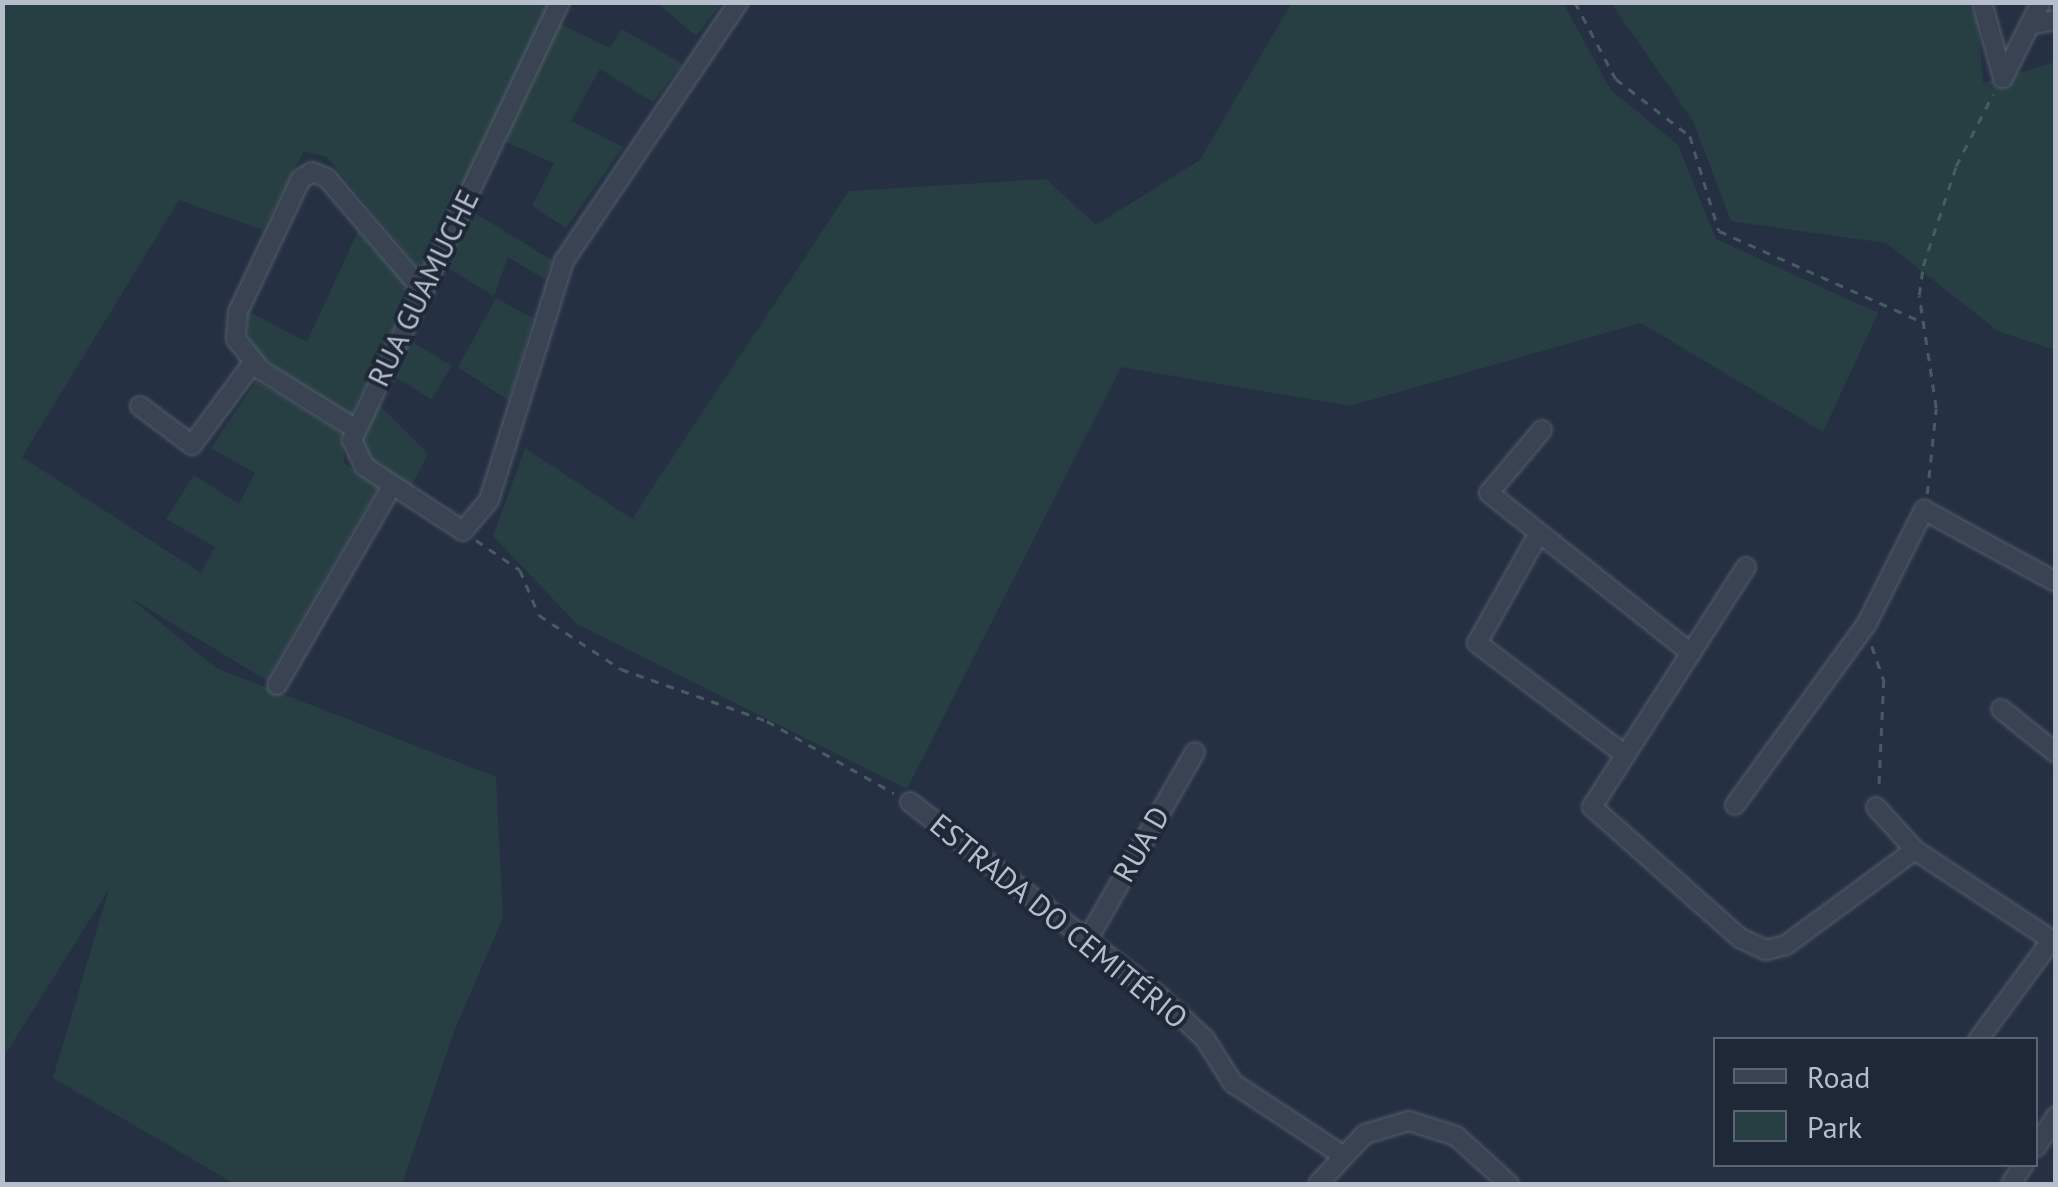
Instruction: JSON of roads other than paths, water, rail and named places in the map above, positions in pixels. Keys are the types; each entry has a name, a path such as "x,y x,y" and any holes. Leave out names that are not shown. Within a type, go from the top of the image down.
{"street":[{"name":"RUA GUAMUCHE","path":"354,428 424,292 560,2"},
{"path":"424,292 328,178 307,174 238,312 236,339 252,364 354,428 356,458 392,486 463,530 489,500 564,261 739,2"},
{"path":"1982,2 2003,78 2041,2"},
{"path":"2030,26 2056,20"},
{"path":"140,406 192,445 252,364"},
{"path":"1542,430 1490,493 1691,653"},
{"path":"278,685 392,486"},
{"path":"1735,805 1864,626 1924,510 2056,582"},
{"path":"1539,532 1477,643 1626,755"},
{"path":"1746,568 1592,806 1756,948 1786,946 1915,850"},
{"path":"2001,710 2056,753"},
{"name":"RUA D","path":"1090,937 1195,752"},
{"name":"ESTRADA DO CEMITÉRIO","path":"910,802 1090,937 1205,1038 1233,1083 1342,1156"},
{"path":"1876,807 1915,850 2053,942 1980,1037"},
{"path":"2038,1144 2056,1116"},
{"path":"1318,1184 1342,1156 1378,1128 1409,1121 1456,1136 1509,1184"}]}
